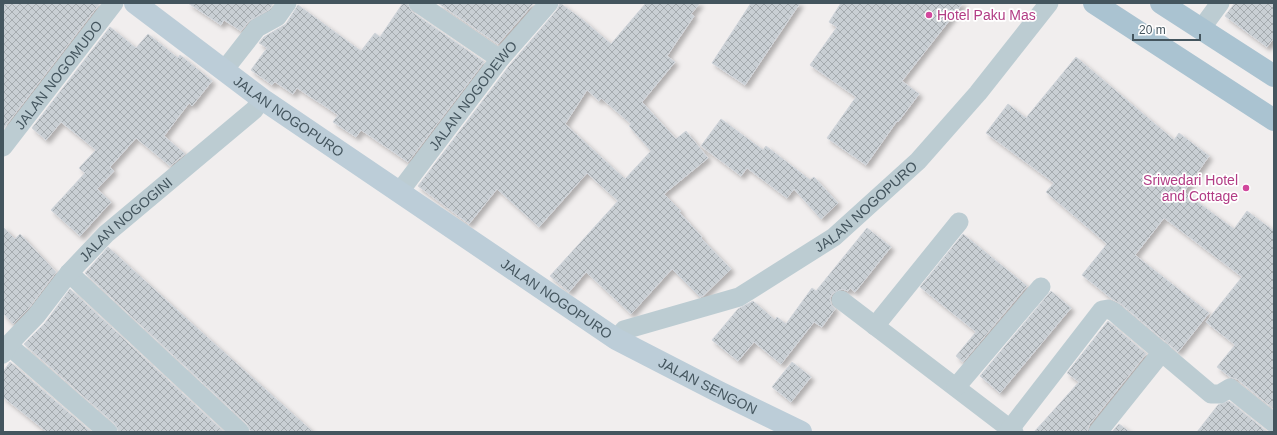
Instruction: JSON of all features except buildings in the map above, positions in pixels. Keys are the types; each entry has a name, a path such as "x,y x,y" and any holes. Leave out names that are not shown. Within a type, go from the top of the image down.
{"main road":[{"path":"1094,3 1274,120"},
{"path":"1161,3 1274,76"}],"street":[{"name":"JALAN NOGOMUDO","path":"3,147 114,3"},
{"name":"JALAN NOGOPURO","path":"135,3 225,69 262,99 400,191 616,339 624,330 739,297 834,237 918,161 978,93 1049,3"},
{"path":"225,69 257,28 277,17 287,3"},
{"path":"418,3 500,59"},
{"name":"JALAN NOGODEWO","path":"400,191 500,59 550,3"},
{"path":"1201,29 1220,3"},
{"name":"JALAN NOGOGINI","path":"6,350 36,316 69,273 106,234 249,115 262,99"},
{"path":"876,326 959,222"},
{"path":"69,273 240,432"},
{"path":"956,387 1041,286"},
{"path":"841,300 1012,431 1102,310 1108,309 1114,312 1211,394 1220,394 1230,388 1274,423"},
{"name":"JALAN SENGON","path":"616,339 718,392 801,432"},
{"path":"6,350 108,432"},
{"path":"1098,432 1162,352"}],"place":[{"name":"Hotel Paku Mas","path":"929,15"},
{"name":"Sriwedari Hotel and Cottage","path":"1246,188"}]}
